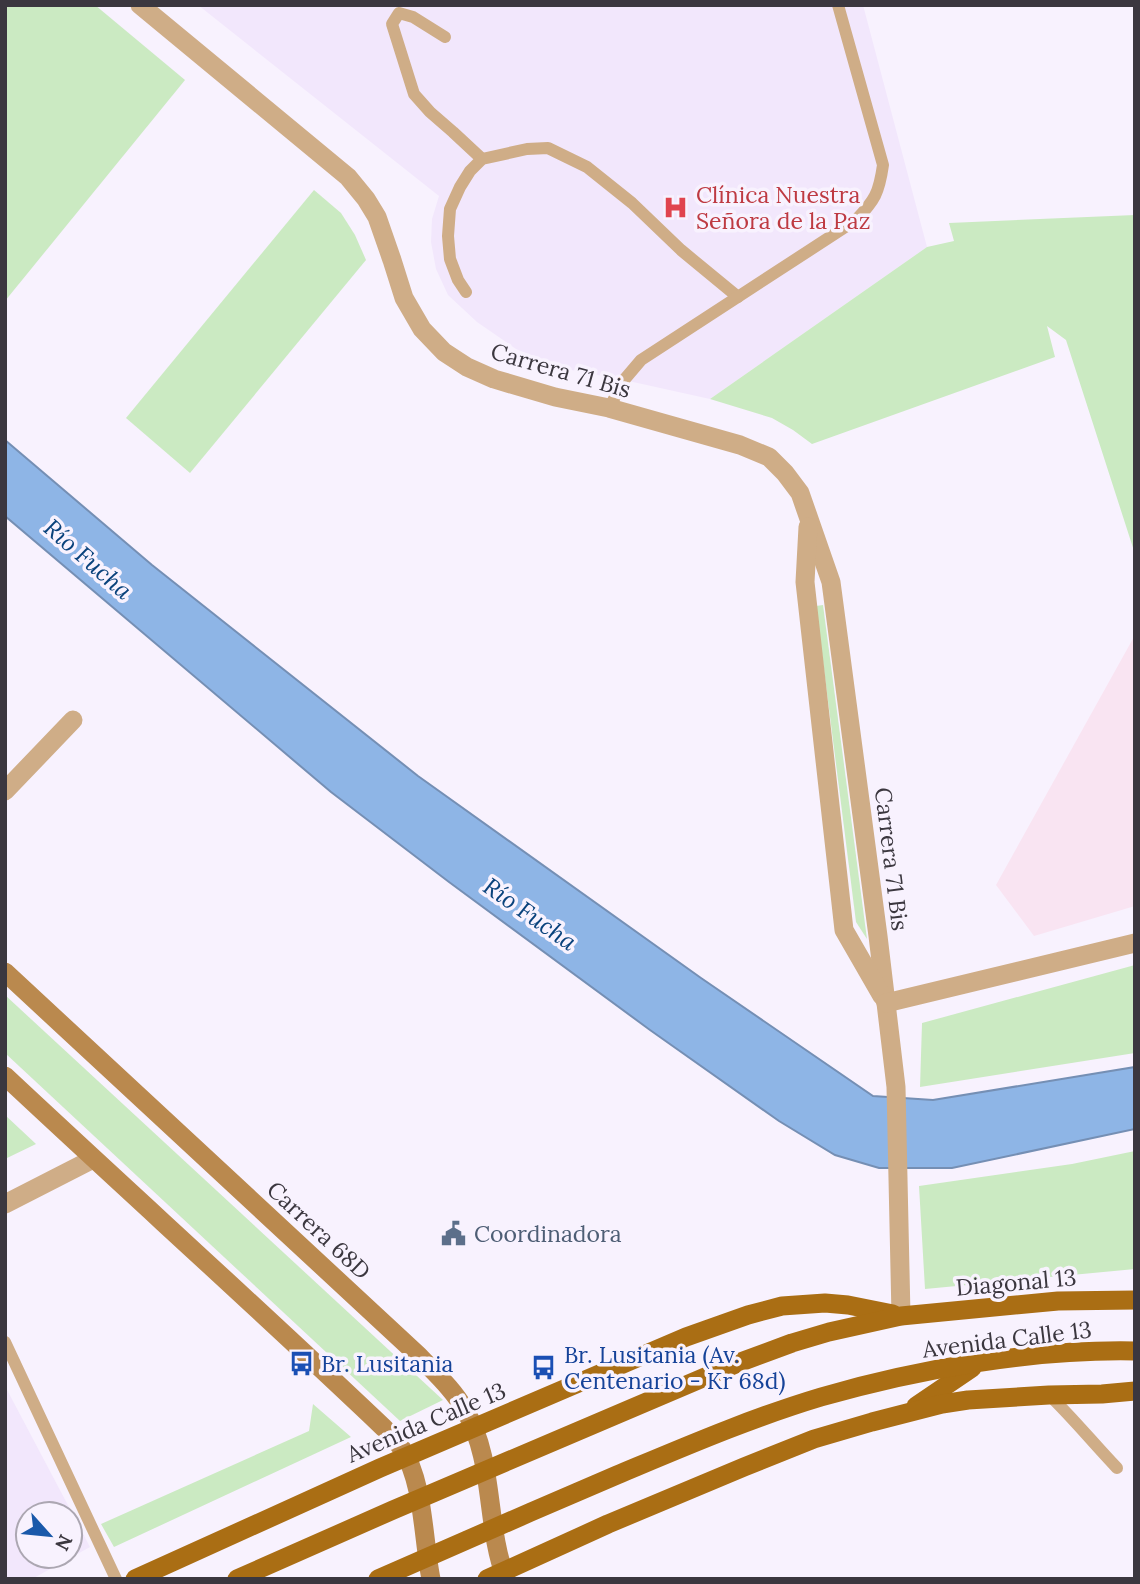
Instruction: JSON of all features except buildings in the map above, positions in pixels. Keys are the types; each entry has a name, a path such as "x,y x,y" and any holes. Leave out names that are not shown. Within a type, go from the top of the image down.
{"main road":[{"name":"Carrera 68D","path":"5,972 419,1356 460,1402 474,1428 483,1455 499,1576"},
{"path":"5,1076 384,1427 402,1449 412,1469 431,1579"},
{"name":"Diagonal 13","path":"901,1316 1058,1301 1135,1300"},
{"name":"Avenida Calle 13","path":"135,1579 474,1428 686,1337 747,1315 782,1306 825,1303 901,1316"},
{"name":"Avenida Calle 13","path":"237,1579 738,1363 829,1332 901,1316"},
{"name":"Avenida Calle 13","path":"379,1579 675,1451 763,1416 819,1398 882,1381 980,1362 1056,1354 1135,1351"},
{"path":"907,1412 980,1362"},
{"path":"499,1576 608,1524 814,1439 907,1412 968,1400 1135,1391"}],"street":[{"name":"Carrera 71 Bis","path":"140,5 348,177 377,217 404,298 422,329 444,352 467,368 494,380 740,444 769,457 800,493 831,582 886,1003 896,1087 901,1316"},
{"name":"Carrera 71 Bis","path":"809,517 805,582 844,930 886,1003"},
{"path":"5,791 73,720"},
{"path":"886,1003 1135,943"},
{"path":"5,1204 93,1159"},
{"path":"1102,1394 1135,1398"}],"lane":[{"path":"609,408 624,380 641,360 856,220 872,203 880,186 883,165 838,5"},
{"path":"445,37 413,17 399,13 392,24 414,94 430,113 482,159"},
{"path":"466,292 450,260 448,236 450,209 460,187 482,159 527,149 548,148 587,167 632,203 681,250 737,297"},
{"path":"5,1342 116,1579"},
{"path":"1049,1395 1071,1415 1117,1468"}],"shaded area":[{"name":"Clínica Nuestra Señora de la Paz","path":"198,5 863,5 927,247 710,399 566,369 516,349 477,322 448,295 436,269 431,242 432,219 439,196"},
{"path":"1135,635 1135,906 1034,936 996,885"},
{"path":"5,1386 65,1500 14,1500 14,1570 48,1570 32,1579 5,1579"},
{"path":"84,1536 90,1547 84,1550"}],"green space":[{"path":"5,5 95,5 185,80 5,301"},
{"path":"314,190 341,213 366,260 190,473 126,418"},
{"path":"1135,215 1135,554 1066,340 1047,326 1055,357 812,444 772,418 710,399 927,247 954,241 949,223"},
{"path":"823,605 867,939 856,922 816,606"},
{"path":"1135,965 1135,1053 920,1087 922,1023"},
{"path":"5,995 443,1400 400,1421 5,1053"},
{"path":"5,1115 36,1144 5,1159"},
{"path":"1135,1151 1135,1269 925,1289 919,1186 1072,1164"},
{"path":"313,1404 351,1437 114,1547 101,1524 309,1431"}],"water":[{"name":"Río Fucha","path":"5,440 152,565 418,776 701,978 873,1096 933,1100 1135,1067 1135,1129 952,1168 879,1168 835,1155 779,1121 650,1030 331,792 5,516"}],"place":[{"name":"Clínica Nuestra Señora de la Paz","path":"676,207"},
{"name":"Coordinadora","path":"454,1233"},
{"name":"Br. Lusitania","path":"301,1363"},
{"name":"Br. Lusitania (Av. Centenario - Kr 68d)","path":"544,1367"}]}
